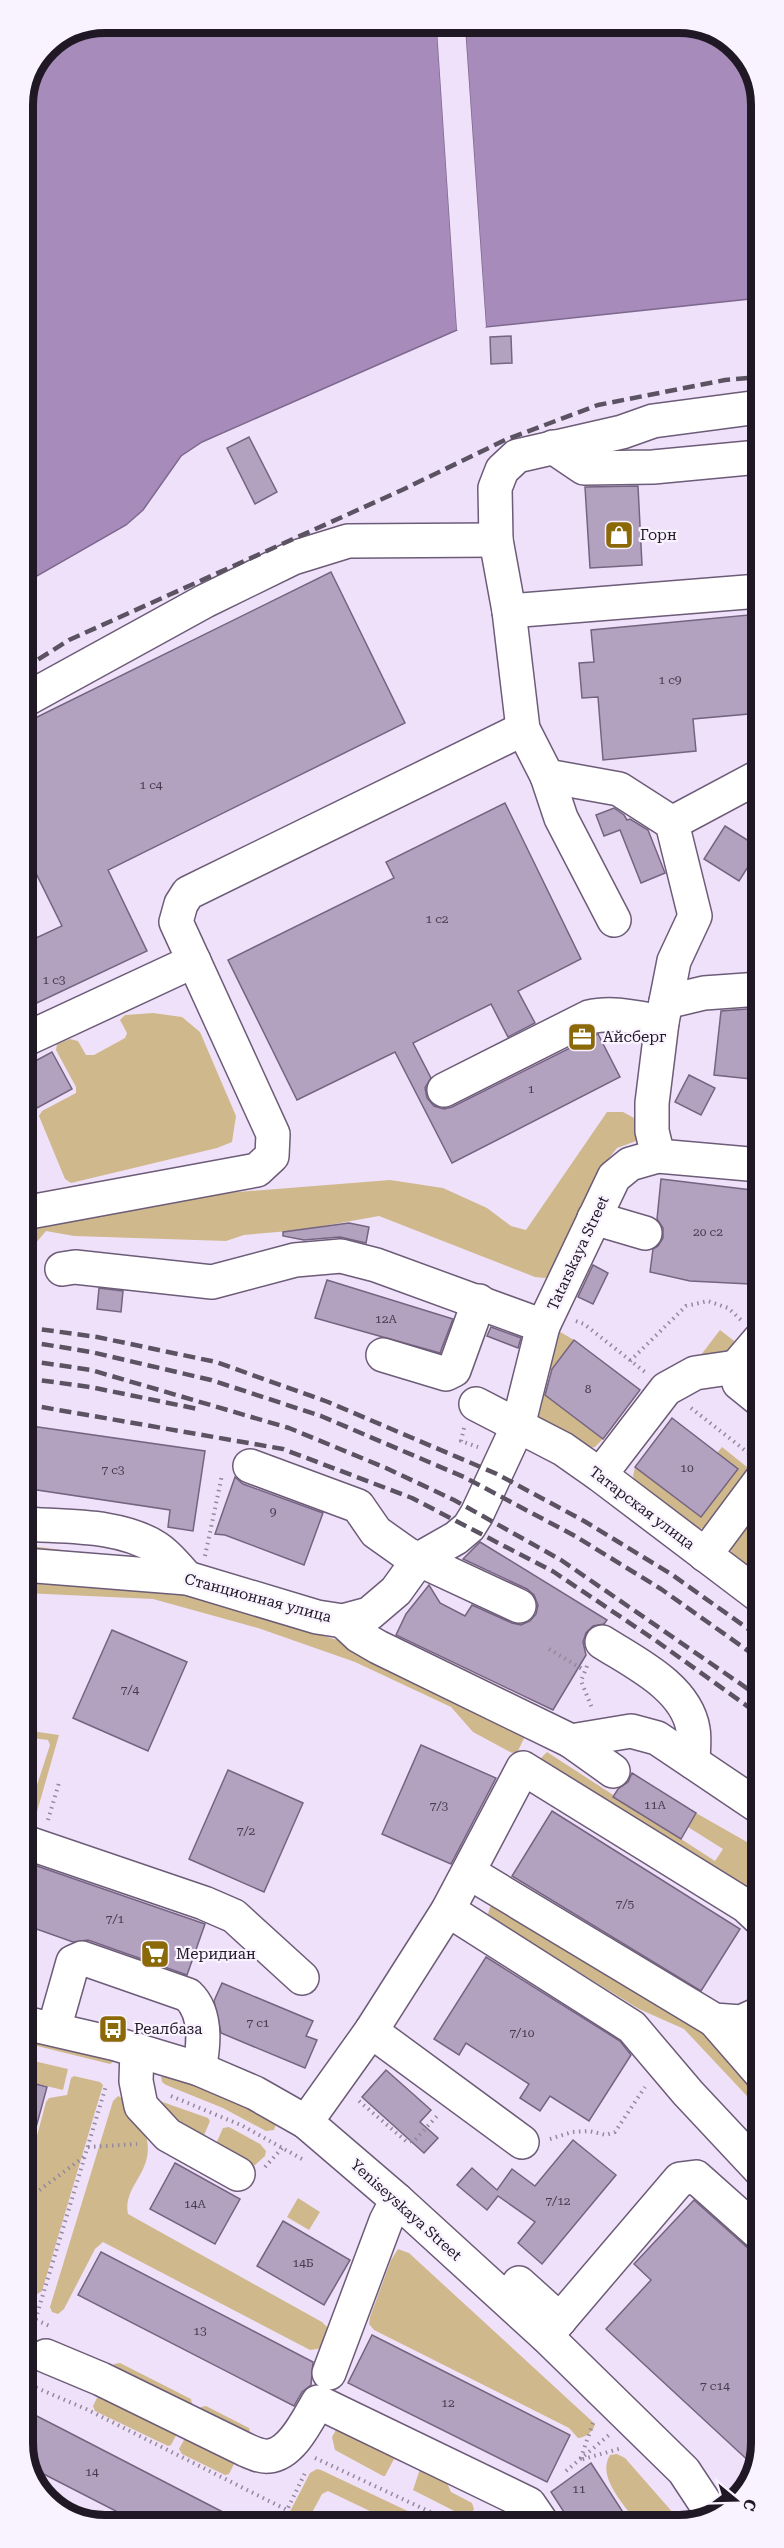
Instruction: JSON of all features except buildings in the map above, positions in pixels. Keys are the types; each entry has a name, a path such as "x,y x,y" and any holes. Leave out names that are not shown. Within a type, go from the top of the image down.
{"street":[{"path":"614,920 561,818 547,776 523,729 509,611 496,540 495,488 502,470 517,456 622,432 653,421 751,408"},
{"path":"553,447 584,468 653,467 751,458"},
{"path":"33,696 205,602 293,558 348,541 496,540"},
{"path":"509,611 751,592"},
{"path":"33,1212 257,1170 272,1156 273,1134 176,922 181,904 188,893 523,729"},
{"path":"547,776 619,789 672,823 694,916 674,961 664,1012 652,1103 652,1131 658,1156"},
{"path":"672,823 751,781"},
{"path":"33,1036 194,961"},
{"path":"444,1090 589,1017 600,1014 625,1016 664,1012 704,993 751,990"},
{"name":"Tatarskaya Street","path":"497,1474 518,1426 543,1326 614,1177 630,1164 658,1156 751,1164"},
{"path":"594,1218 645,1233"},
{"path":"62,1269 75,1267 212,1282 295,1260 341,1256 376,1265 543,1326"},
{"path":"383,1355 447,1374 454,1370 479,1301"},
{"path":"751,1333 736,1367 739,1383 751,1393"},
{"path":"600,1475 666,1389 695,1373 736,1367"},
{"name":"Татарская улица","path":"476,1404 563,1449 751,1591"},
{"path":"250,1466 358,1506 376,1532 407,1554 420,1558 519,1606"},
{"name":"Станционная улица","path":"33,1566 187,1578 317,1617 343,1621 369,1614 396,1591 420,1558 456,1539 469,1527 497,1474"},
{"path":"705,1555 751,1493"},
{"path":"33,1525 110,1531 136,1536 159,1549 187,1578"},
{"path":"343,1621 359,1636 378,1647 577,1739 613,1771"},
{"path":"602,1642 651,1673 682,1702 693,1729 693,1762"},
{"path":"577,1739 631,1731 657,1738 751,1801"},
{"path":"306,2122 371,2031 448,1910 470,1873 523,1768 751,1911"},
{"path":"36,1832 234,1916 302,1977"},
{"path":"470,1873 714,2020 751,2063"},
{"path":"448,1910 632,2027 751,2160"},
{"path":"39,2026 73,1962 82,1958 188,1995 195,2002 204,2035 199,2069"},
{"path":"714,2020 741,2022 751,2018"},
{"name":"Yeniseyskaya Street","path":"39,2026 136,2066 199,2069 255,2093 306,2122 553,2328 684,2471 706,2504"},
{"path":"371,2031 522,2142"},
{"path":"136,2066 141,2106 164,2131 238,2174"},
{"path":"519,2283 553,2328 680,2179 696,2177 751,2226"},
{"path":"329,2373 386,2221 397,2200"},
{"path":"46,2356 101,2379 246,2450 265,2457 279,2453 289,2444 318,2402 529,2504 537,2515"},
{"path":"684,2471 706,2489"}],"path":[{"path":"630,1361 687,1306 708,1301 728,1308 751,1330"},
{"path":"207,1546 219,1487 227,1464 236,1462 250,1466"},
{"path":"577,1739 592,1717 592,1706 581,1681 584,1670 602,1642"},
{"path":"549,1649 584,1670"},
{"path":"36,1832 58,1783"},
{"path":"522,2142 532,2145 572,2132 589,2131 606,2135 615,2132 662,2061"},
{"path":"136,2066 222,2116"},
{"path":"359,2101 408,2142 415,2140 457,2094"},
{"path":"36,2320 103,2095"},
{"path":"88,2147 132,2145 158,2137 164,2131"},
{"path":"33,2195 86,2155"},
{"path":"33,2386 86,2409 287,2510"},
{"path":"580,2460 594,2422"},
{"path":"566,2471 615,2429"},
{"path":"580,2460 598,2457 631,2445"},
{"path":"313,2457 437,2515"},
{"path":"284,2515 306,2472"}],"shaded area":[{"path":"437,33 457,330 202,442 181,456 143,510 126,525 33,578 33,105 38,77 45,65 65,45 91,34"},
{"path":"465,33 684,33 707,38 727,51 746,77 751,105 751,299 486,327"},
{"path":"153,1013 182,1017 200,1032 236,1116 232,1142 217,1148 71,1183 65,1179 39,1116 42,1111 76,1093 76,1087 56,1050 57,1044 70,1039 78,1041 86,1055 94,1055 125,1038 127,1033 120,1020 125,1015"},
{"path":"607,1112 623,1112 636,1119 639,1140 617,1148 598,1172 550,1275 545,1278 535,1277 379,1216 301,1230 244,1235 226,1241 74,1236 46,1231 33,1245 33,1223 200,1195 390,1180 443,1188 487,1208 511,1226 526,1230"},
{"path":"557,1330 574,1340 537,1388 603,1439 595,1447 589,1448 525,1408"},
{"path":"720,1330 738,1344 725,1360 694,1364"},
{"path":"722,1447 747,1467 748,1474 709,1527 697,1529 635,1481 633,1476 635,1467 701,1517 738,1469 717,1453"},
{"path":"751,1517 750,1570 733,1558 730,1546"},
{"path":"33,1546 116,1557 33,1553"},
{"path":"33,1579 199,1597 351,1644 526,1734 518,1751 512,1753 473,1732 451,1707 355,1662 258,1628 153,1599 33,1593"},
{"path":"33,1731 59,1735 33,1826 33,1797 50,1745 48,1740 33,1738"},
{"path":"547,1752 715,1861 723,1849 688,1827 696,1813 751,1844 751,1901 540,1767 541,1758"},
{"path":"499,1905 705,2032 751,2081 751,2100 684,2029 639,2009 501,1924 488,1914 490,1907"},
{"path":"33,2033 116,2060 110,2064 33,2045"},
{"path":"33,2061 68,2069 63,2090 33,2083"},
{"path":"169,2073 251,2105 276,2124 274,2130 266,2131 223,2108 166,2085 162,2082 161,2077"},
{"path":"74,2076 100,2082 103,2085 42,2291 33,2297 33,2151 46,2102 49,2098 67,2095 71,2078"},
{"path":"118,2096 127,2101 141,2120 148,2148 147,2159 127,2204 128,2214 322,2322 329,2329 325,2348 310,2350 103,2242 95,2249 64,2309 58,2314 52,2312 50,2307 113,2101"},
{"path":"157,2100 208,2118 210,2121 202,2140 197,2141 152,2102"},
{"path":"229,2127 260,2144 266,2151 265,2156 255,2165 246,2167 214,2148 223,2128"},
{"path":"298,2198 320,2212 309,2230 287,2217"},
{"path":"398,2249 409,2253 595,2424 591,2432 578,2438 569,2428 374,2330 369,2324 370,2317 391,2260"},
{"path":"120,2363 191,2399 192,2404 186,2415 108,2376 114,2364"},
{"path":"103,2386 181,2426 171,2445 168,2446 95,2411 93,2406"},
{"path":"206,2406 249,2428 250,2432 244,2443 194,2419 201,2407"},
{"path":"337,2428 446,2481 451,2492 472,2503 474,2509 471,2514 462,2515 413,2490 420,2469 394,2459 383,2476 335,2450 332,2437"},
{"path":"190,2429 239,2454 229,2474 225,2475 182,2454 179,2449"},
{"path":"617,2454 625,2458 675,2515 631,2515 609,2481 607,2464 610,2455"},
{"path":"317,2469 321,2470 416,2515 378,2515 328,2491 322,2494 311,2515 288,2515 310,2473"}],"pier":[{"path":"437,33 440,33 460,330 457,330"},
{"path":"463,33 465,33 486,327 483,327"}],"railway":[{"path":"33,663 69,640 402,490 505,440 598,405 725,380 751,378"},
{"path":"33,1328 97,1337 216,1362 328,1402 497,1474 584,1521 671,1574 751,1631"},
{"path":"33,1342 91,1352 211,1380 321,1416 464,1477 575,1536 661,1589 751,1653"},
{"path":"33,1361 91,1370 289,1428 386,1468 454,1500 561,1560 751,1691"},
{"path":"33,1379 90,1387 198,1409"},
{"path":"33,1406 283,1449 412,1498 554,1572 751,1709"}],"place":[{"name":"Горн","path":"619,535"},
{"name":"Айсберг","path":"582,1037"},
{"name":"Меридиан","path":"155,1954"},
{"name":"Реалбаза","path":"113,2029"}]}
